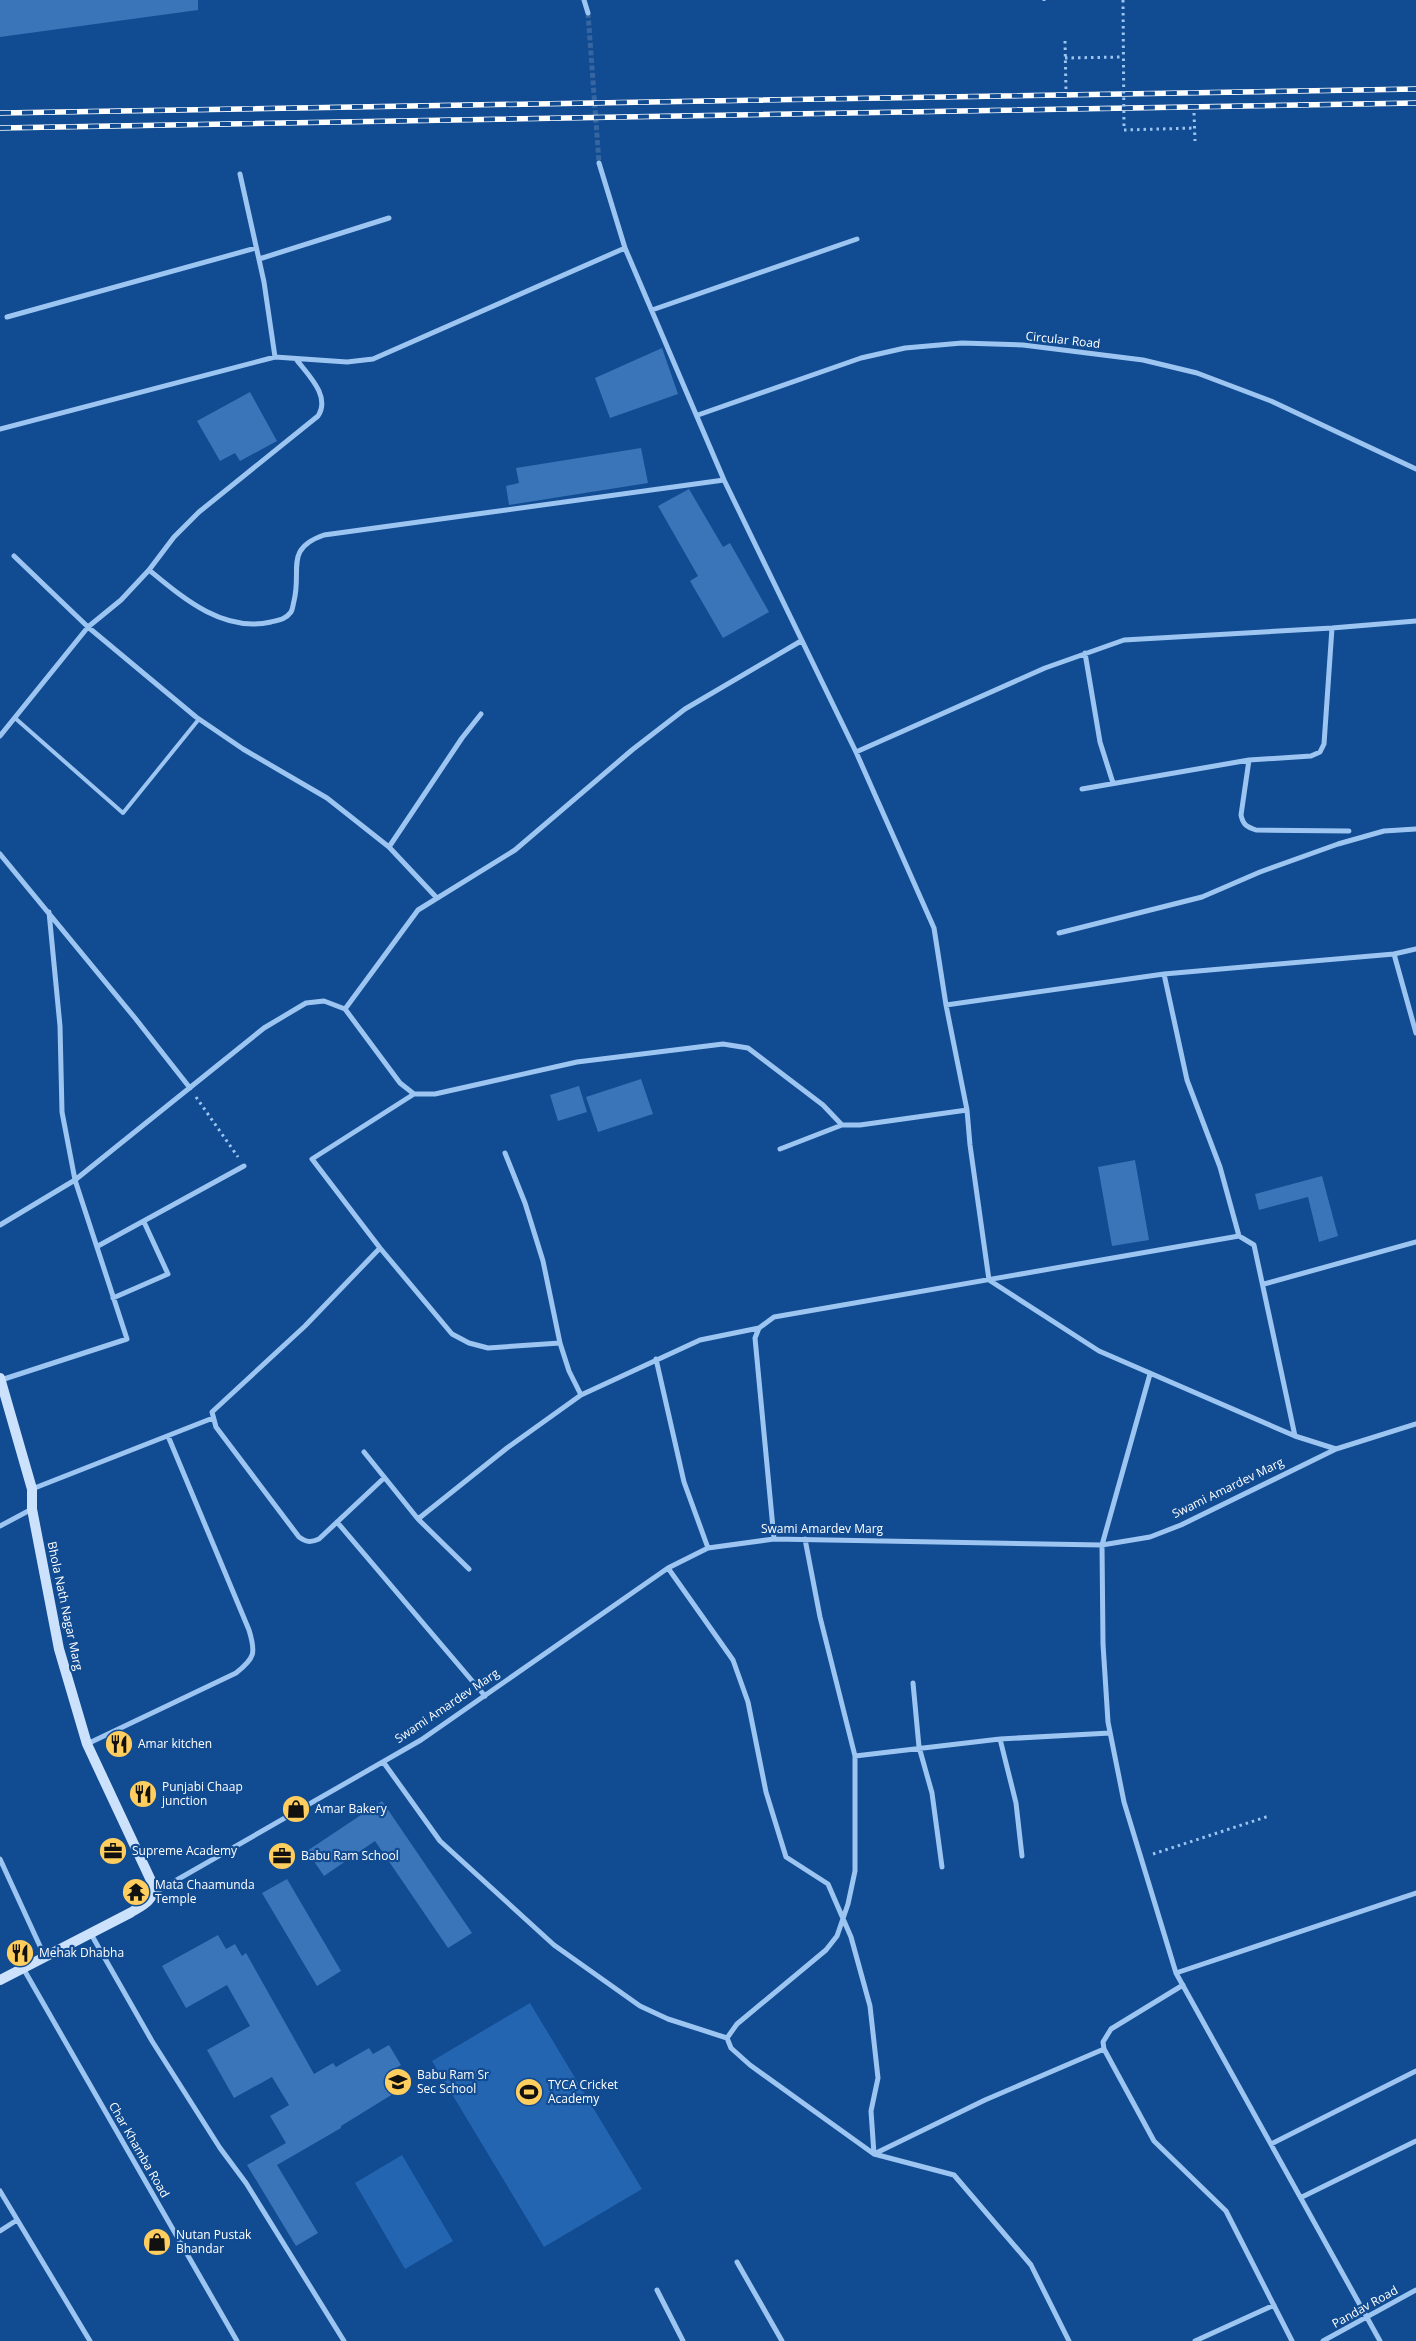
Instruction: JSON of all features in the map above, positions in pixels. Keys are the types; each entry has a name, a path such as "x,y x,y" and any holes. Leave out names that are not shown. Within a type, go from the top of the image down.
{"street":[{"path":"584,0 588,13"},
{"path":"599,163 625,248 698,415 724,480 856,752 934,928 946,1005 968,1110 970,1145 989,1280 1098,1352 1295,1436 1336,1449"},
{"path":"240,174 259,259 275,358"},
{"path":"259,259 389,218"},
{"path":"652,310 857,239"},
{"path":"7,317 256,248"},
{"path":"0,429 275,358 347,362 387,354 625,248"},
{"name":"Circular Road","path":"698,415 861,358 905,348 962,343 1023,346 1143,360 1197,373 1271,401 1416,469"},
{"path":"0,736 88,627 121,600 149,570 174,536 199,512 318,416 323,408 323,399 296,359"},
{"path":"149,570 184,599 213,615 239,622 261,624 282,619 292,611 295,596 296,565 300,548 310,540 324,535 724,480"},
{"path":"14,556 88,627 199,719 243,749 327,798 389,847 436,898"},
{"path":"856,752 1045,668 1124,640 1154,636 1332,628 1416,621"},
{"path":"1082,789 1249,760 1311,756 1320,752 1324,744 1332,628"},
{"path":"345,1009 418,910 515,850 632,750 685,709 801,641"},
{"path":"1085,653 1100,742 1113,783"},
{"path":"389,847 462,738 481,714"},
{"path":"1249,760 1241,815 1242,822 1247,827 1256,830 1350,831"},
{"path":"1059,933 1202,898 1260,872 1338,844 1384,831 1416,830"},
{"path":"0,854 190,1088"},
{"path":"0,1379 127,1339 75,1180 62,1112 60,1026 49,912"},
{"path":"946,1005 1164,974 1394,954 1416,949"},
{"path":"1394,954 1416,1033"},
{"path":"1164,974 1187,1080 1220,1167 1239,1236"},
{"path":"0,1226 75,1180 264,1028 306,1003 324,1000 345,1009 400,1083 414,1094"},
{"path":"560,1343 488,1348 469,1343 452,1334 380,1248 312,1159 414,1094 435,1094 577,1062 724,1044 748,1048 822,1105 842,1125"},
{"path":"780,1150 842,1125 860,1126 968,1110"},
{"path":"505,1153 525,1202 543,1261 560,1343 569,1371 581,1395"},
{"path":"98,1246 244,1166"},
{"path":"114,1298 168,1274 144,1222"},
{"path":"418,1518 507,1448 581,1395 700,1340 759,1328 774,1317 1239,1236 1254,1245 1264,1284 1295,1436"},
{"path":"1264,1284 1416,1242"},
{"path":"380,1248 305,1326 212,1412 216,1428 299,1537 311,1542 337,1522 384,1478"},
{"path":"759,1328 755,1338 774,1539"},
{"path":"656,1359 684,1482 708,1548"},
{"path":"1150,1374 1102,1545 1103,1644 1110,1733 1124,1802 1176,1973 1302,2196 1380,2341"},
{"name":"Bhola Nath Nagar Marg","path":"0,1379 32,1489 32,1509 59,1649 87,1744 154,1890"},
{"path":"32,1489 213,1418"},
{"name":"Swami Amardev Marg","path":"0,1980 130,1913 149,1901 154,1890 384,1763 422,1740 668,1568 708,1548 774,1539 1102,1545 1150,1537 1181,1525 1336,1449 1416,1424"},
{"path":"87,1744 236,1673 251,1661 254,1647 249,1630 168,1436"},
{"path":"364,1452 418,1518 469,1569"},
{"path":"0,1526 32,1509"},
{"path":"337,1522 485,1696"},
{"path":"727,2038 737,2024 826,1950 837,1936 848,1904 854,1870 855,1756 820,1617 805,1539"},
{"path":"668,1568 732,1660 748,1702 766,1792 786,1857 828,1884 851,1937 870,2006 878,2078 871,2111 874,2154"},
{"path":"912,1683 918,1747 932,1794 942,1867"},
{"path":"855,1756 918,1747 1000,1739 1110,1733"},
{"path":"1000,1739 1016,1803 1022,1856"},
{"path":"384,1763 440,1841 554,1945 640,2006 668,2019 727,2038"},
{"path":"0,1859 45,1958"},
{"path":"1176,1973 1416,1893"},
{"path":"91,1934 152,2041 220,2148 251,2192 344,2341"},
{"name":"Char Khamba Road","path":"24,1968 236,2339"},
{"path":"1183,1985 1111,2029 1103,2042 1104,2049 1154,2141 1226,2211 1292,2341"},
{"path":"727,2038 731,2048 750,2065 874,2154 954,2175 1031,2265 1069,2341"},
{"path":"874,2154 985,2100 1104,2049"},
{"path":"1271,2144 1416,2071"},
{"path":"1302,2196 1416,2141"},
{"path":"0,2191 90,2341"},
{"path":"0,2231 18,2220"},
{"path":"737,2262 782,2341"},
{"path":"657,2290 683,2341"},
{"name":"Pandav Road","path":"1323,2341 1416,2290"},
{"path":"1195,2341 1274,2305"},
{"path":"228,2341 236,2339"}],"lane":[{"path":"15,718 123,813 199,719"}],"path":[{"path":"1123,0 1124,130 1194,128"},
{"path":"1065,41 1066,91"},
{"path":"1065,58 1123,56"},
{"path":"1194,113 1195,141"},
{"path":"190,1088 244,1166"},
{"path":"1141,1858 1268,1816"}],"shaded area":[{"path":"530,2003 642,2189 544,2247 432,2061"},
{"path":"402,2155 453,2241 405,2269 355,2183"}],"building":[{"path":"0,0 198,0 198,10 0,37"},
{"path":"662,348 678,394 610,418 595,378"},
{"path":"250,392 277,441 240,461 235,453 220,461 197,421"},
{"path":"641,448 648,483 509,505 506,486 519,483 516,468"},
{"path":"689,489 723,547 730,543 769,612 723,638 690,581 698,576 658,506"},
{"path":"641,1079 653,1114 598,1132 586,1097"},
{"path":"579,1086 587,1112 558,1121 550,1095"},
{"path":"1135,1160 1149,1240 1112,1246 1098,1167"},
{"path":"1322,1176 1338,1236 1319,1242 1308,1197 1259,1210 1255,1194"},
{"path":"382,1801 472,1933 448,1948 375,1841 324,1876 307,1851"},
{"path":"287,1879 341,1971 317,1986 262,1893"},
{"path":"218,1935 226,1949 235,1944 242,1956 246,1953 314,2074 333,2063 336,2067 369,2048 373,2054 389,2045 401,2065 396,2068 406,2086 341,2126 341,2128 277,2165 318,2233 296,2246 247,2165 286,2143 270,2116 289,2105 272,2077 234,2098 207,2050 250,2026 227,1985 186,2008 162,1966"}],"tunnel":[{"path":"588,13 599,163"}],"railway":[{"path":"0,113 1416,89"},
{"path":"0,128 1416,103"}],"place":[{"name":"Amar kitchen","path":"119,1744"},
{"name":"Punjabi Chaap junction","path":"143,1794"},
{"name":"Amar Bakery","path":"296,1809"},
{"name":"Supreme Academy","path":"113,1851"},
{"name":"Babu Ram School","path":"282,1856"},
{"name":"Mata Chaamunda Temple","path":"136,1892"},
{"name":"Mehak Dhabha","path":"20,1953"},
{"name":"Babu Ram Sr Sec School","path":"398,2082"},
{"name":"TYCA Cricket Academy","path":"529,2092"},
{"name":"Nutan Pustak Bhandar","path":"157,2242"}]}
